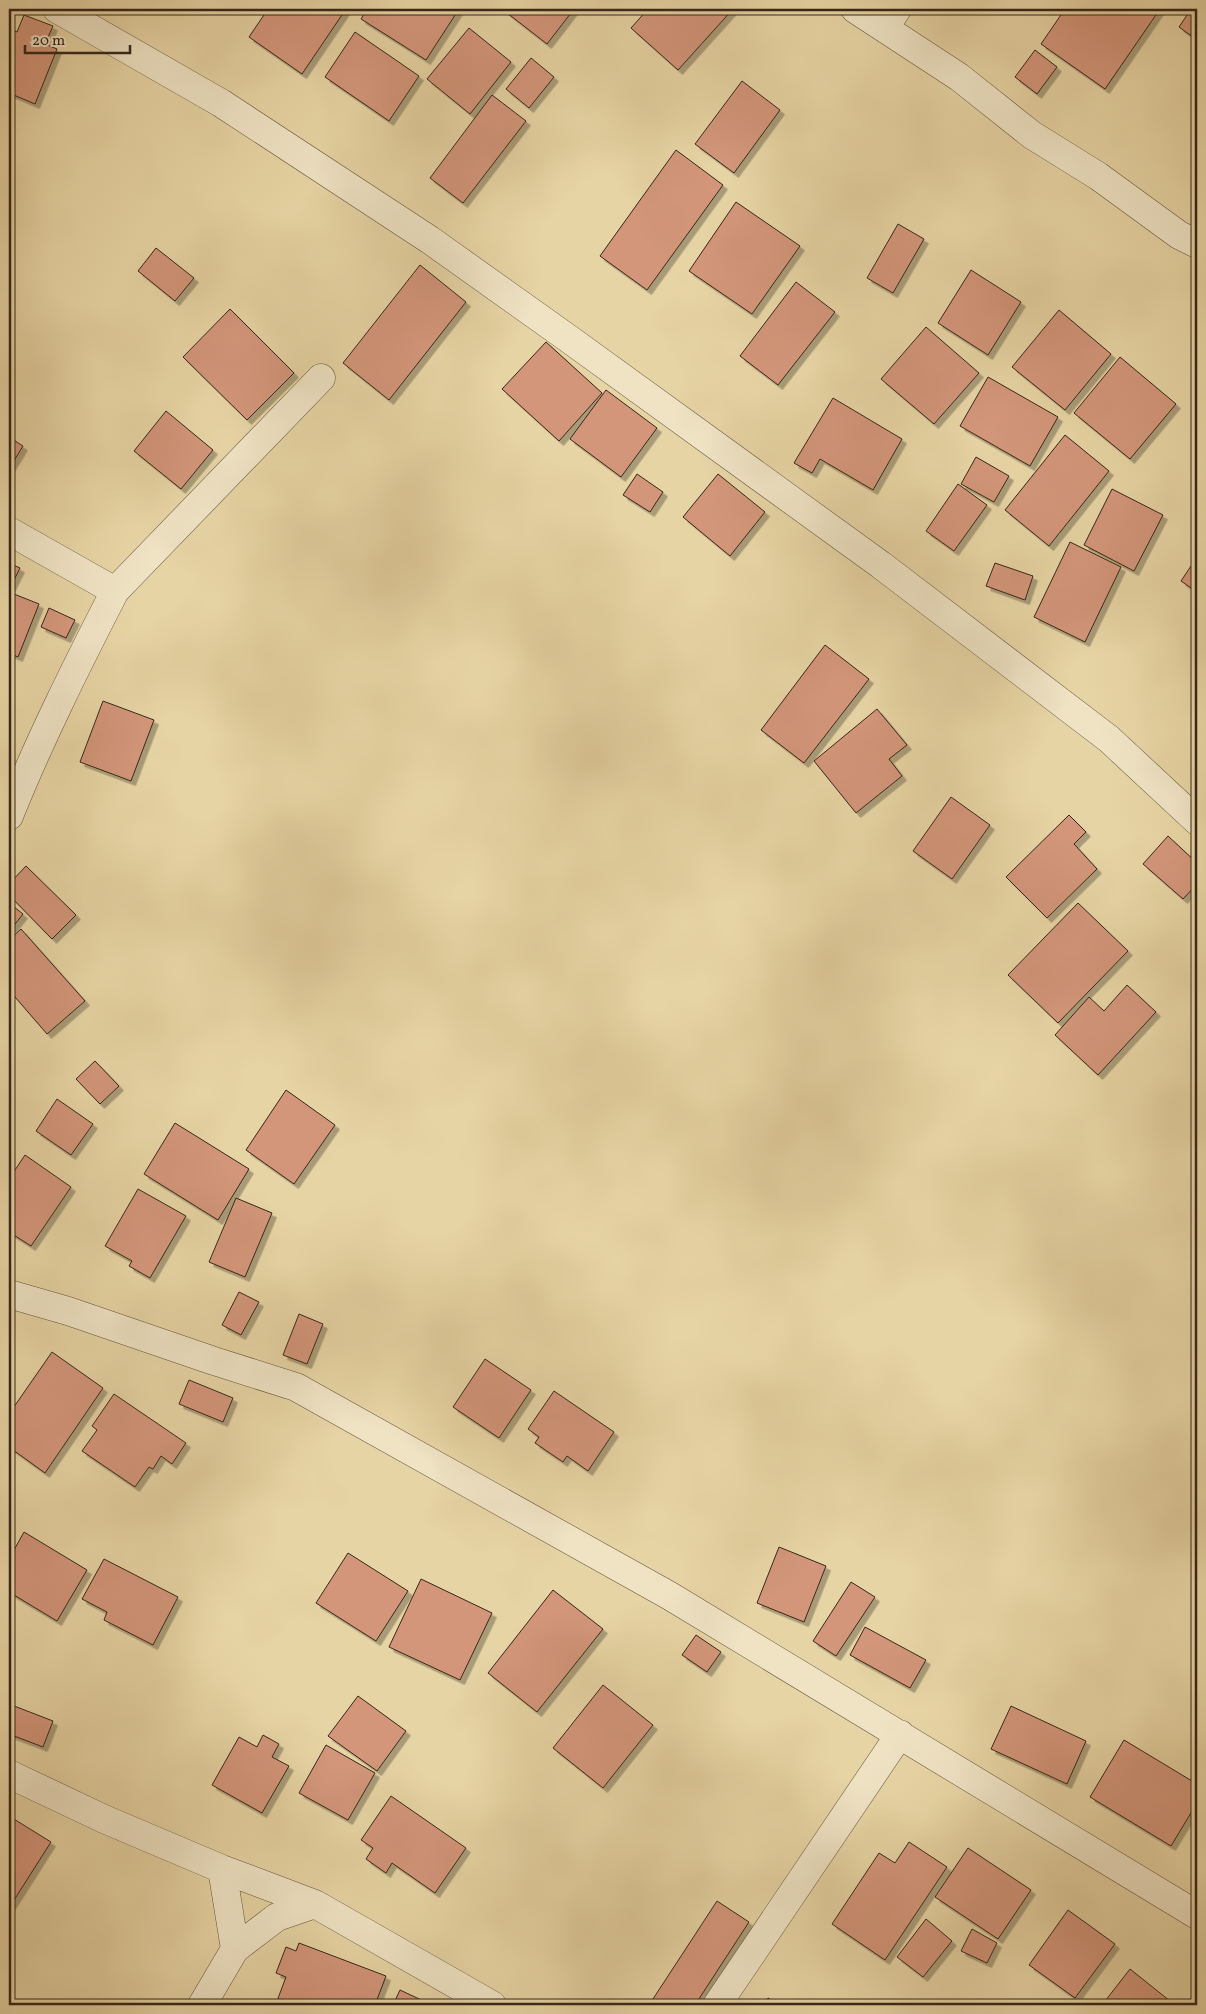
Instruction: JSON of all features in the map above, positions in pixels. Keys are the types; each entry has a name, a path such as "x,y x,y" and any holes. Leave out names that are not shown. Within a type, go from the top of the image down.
{"street":[{"path":"56,9 229,109 430,240 881,565 1109,739 1197,821"},
{"path":"855,9 896,20 959,77 1032,135 1098,176 1179,235 1197,244"},
{"path":"9,816 29,765 60,698 115,591 321,378"},
{"path":"9,531 115,591"},
{"path":"9,1294 68,1311 296,1387 670,1596 1197,1915"},
{"path":"717,2005 900,1734"},
{"path":"9,1774 104,1819 222,1869 315,1904 492,2005"},
{"path":"222,1869 235,1949"},
{"path":"202,2005 235,1949 276,1917 315,1904"}],"building":[{"path":"268,9 346,9 302,74 249,37"},
{"path":"367,9 459,9 426,60 361,19"},
{"path":"502,9 574,9 547,44"},
{"path":"648,9 733,9 678,70 631,28"},
{"path":"1065,9 1160,9 1105,89 1041,44"},
{"path":"1191,9 1197,9 1197,40 1179,27"},
{"path":"24,15 53,26 45,44 57,49 35,104 9,93 9,29 17,32"},
{"path":"469,28 511,62 470,114 427,79"},
{"path":"355,32 419,76 389,121 325,77"},
{"path":"1035,50 1057,67 1037,94 1015,77"},
{"path":"531,58 554,77 529,108 506,89"},
{"path":"742,81 780,110 734,173 695,144"},
{"path":"492,95 526,121 463,203 430,178"},
{"path":"676,150 723,185 647,290 600,256"},
{"path":"736,202 800,246 752,314 689,271"},
{"path":"898,224 924,239 893,293 867,278"},
{"path":"156,248 194,278 175,301 138,271"},
{"path":"420,265 466,302 389,400 343,363"},
{"path":"971,270 1021,302 988,355 938,323"},
{"path":"796,282 835,312 778,385 740,356"},
{"path":"1197,300 1197,316 1192,314"},
{"path":"230,309 294,373 247,420 183,357"},
{"path":"1059,310 1111,354 1065,410 1012,367"},
{"path":"926,327 979,373 934,424 881,379"},
{"path":"546,342 602,393 559,441 502,389"},
{"path":"1120,357 1176,404 1130,459 1074,413"},
{"path":"988,377 1058,417 1030,466 960,426"},
{"path":"606,390 657,428 621,477 570,439"},
{"path":"833,398 902,439 873,490 820,459 812,473 794,463"},
{"path":"166,411 213,450 181,489 134,451"},
{"path":"1065,435 1109,471 1049,546 1005,510"},
{"path":"9,437 23,446 9,469"},
{"path":"976,457 1009,476 994,502 961,484"},
{"path":"637,474 663,492 650,512 623,495"},
{"path":"718,474 765,512 730,556 683,517"},
{"path":"958,484 987,505 954,551 926,531"},
{"path":"1112,489 1163,515 1134,571 1084,545"},
{"path":"1070,542 1121,567 1085,642 1034,617"},
{"path":"1197,557 1197,592 1181,581"},
{"path":"9,563 20,568 10,588 9,587"},
{"path":"995,563 1033,576 1025,600 986,586"},
{"path":"9,592 39,604 18,657 9,653"},
{"path":"49,608 75,620 66,638 41,627"},
{"path":"825,645 869,679 804,763 761,730"},
{"path":"103,701 154,720 131,781 80,762"},
{"path":"877,709 907,745 889,759 902,776 856,813 814,761"},
{"path":"951,797 990,825 952,879 913,851"},
{"path":"1069,815 1086,832 1074,844 1097,869 1047,918 1006,877"},
{"path":"1168,836 1197,863 1197,884 1183,899 1143,864"},
{"path":"26,866 76,915 52,939 9,895 9,884"},
{"path":"9,903 23,914 12,928 9,925"},
{"path":"1078,903 1128,951 1058,1023 1008,975"},
{"path":"21,929 85,1001 47,1034 9,990 9,940"},
{"path":"1127,985 1156,1012 1098,1075 1055,1035 1089,997 1104,1011"},
{"path":"95,1061 119,1086 100,1104 76,1079"},
{"path":"286,1090 335,1125 294,1184 246,1150"},
{"path":"57,1099 93,1124 71,1155 36,1131"},
{"path":"175,1123 249,1169 218,1220 144,1174"},
{"path":"25,1155 71,1187 31,1246 9,1232 9,1179"},
{"path":"138,1189 186,1216 150,1278 129,1266 132,1261 105,1246"},
{"path":"236,1198 272,1213 245,1277 209,1262"},
{"path":"239,1292 259,1302 241,1335 222,1325"},
{"path":"299,1314 323,1324 307,1364 283,1355"},
{"path":"52,1352 103,1388 45,1473 9,1447 9,1414"},
{"path":"485,1359 531,1390 499,1438 453,1407"},
{"path":"189,1380 233,1398 223,1422 179,1404"},
{"path":"554,1391 614,1432 588,1471 567,1456 563,1462 535,1443 539,1437 528,1429"},
{"path":"114,1394 186,1443 172,1464 161,1456 153,1469 149,1467 135,1487 82,1451 97,1430 92,1426"},
{"path":"24,1532 87,1570 57,1621 9,1592 9,1559"},
{"path":"779,1547 826,1566 804,1622 757,1603"},
{"path":"348,1553 408,1591 376,1641 316,1603"},
{"path":"104,1559 178,1597 153,1645 104,1620 107,1612 82,1599"},
{"path":"421,1579 492,1613 460,1680 389,1647"},
{"path":"851,1582 875,1597 836,1656 813,1641"},
{"path":"553,1590 603,1629 537,1712 488,1673"},
{"path":"865,1627 926,1660 910,1688 850,1655"},
{"path":"696,1635 721,1652 707,1672 682,1655"},
{"path":"603,1685 653,1725 603,1788 553,1748"},
{"path":"358,1696 406,1731 377,1771 328,1736"},
{"path":"9,1704 53,1721 43,1747 9,1734"},
{"path":"1011,1706 1086,1741 1067,1784 991,1749"},
{"path":"263,1735 279,1744 272,1757 289,1766 262,1813 212,1785 239,1737 257,1747"},
{"path":"1124,1740 1197,1784 1197,1803 1171,1846 1090,1797"},
{"path":"326,1745 375,1773 348,1820 299,1793"},
{"path":"391,1796 466,1848 435,1893 392,1863 386,1873 366,1859 373,1848 361,1840"},
{"path":"9,1816 51,1842 9,1908"},
{"path":"909,1842 947,1867 885,1960 832,1924 879,1853 895,1863"},
{"path":"968,1848 1031,1890 998,1939 935,1897"},
{"path":"717,1901 749,1922 695,2005 656,2005 651,2002"},
{"path":"1068,1910 1115,1944 1075,1998 1029,1965"},
{"path":"926,1919 952,1941 923,1977 897,1957"},
{"path":"972,1929 997,1943 987,1963 961,1951"},
{"path":"299,1943 386,1976 375,2005 289,2005 277,2001 286,1977 276,1973 286,1947 296,1951"},
{"path":"1130,1969 1175,2005 1102,2005"},
{"path":"400,1990 432,2005 393,2005"},
{"path":"768,1998 779,2005 763,2005"}]}
